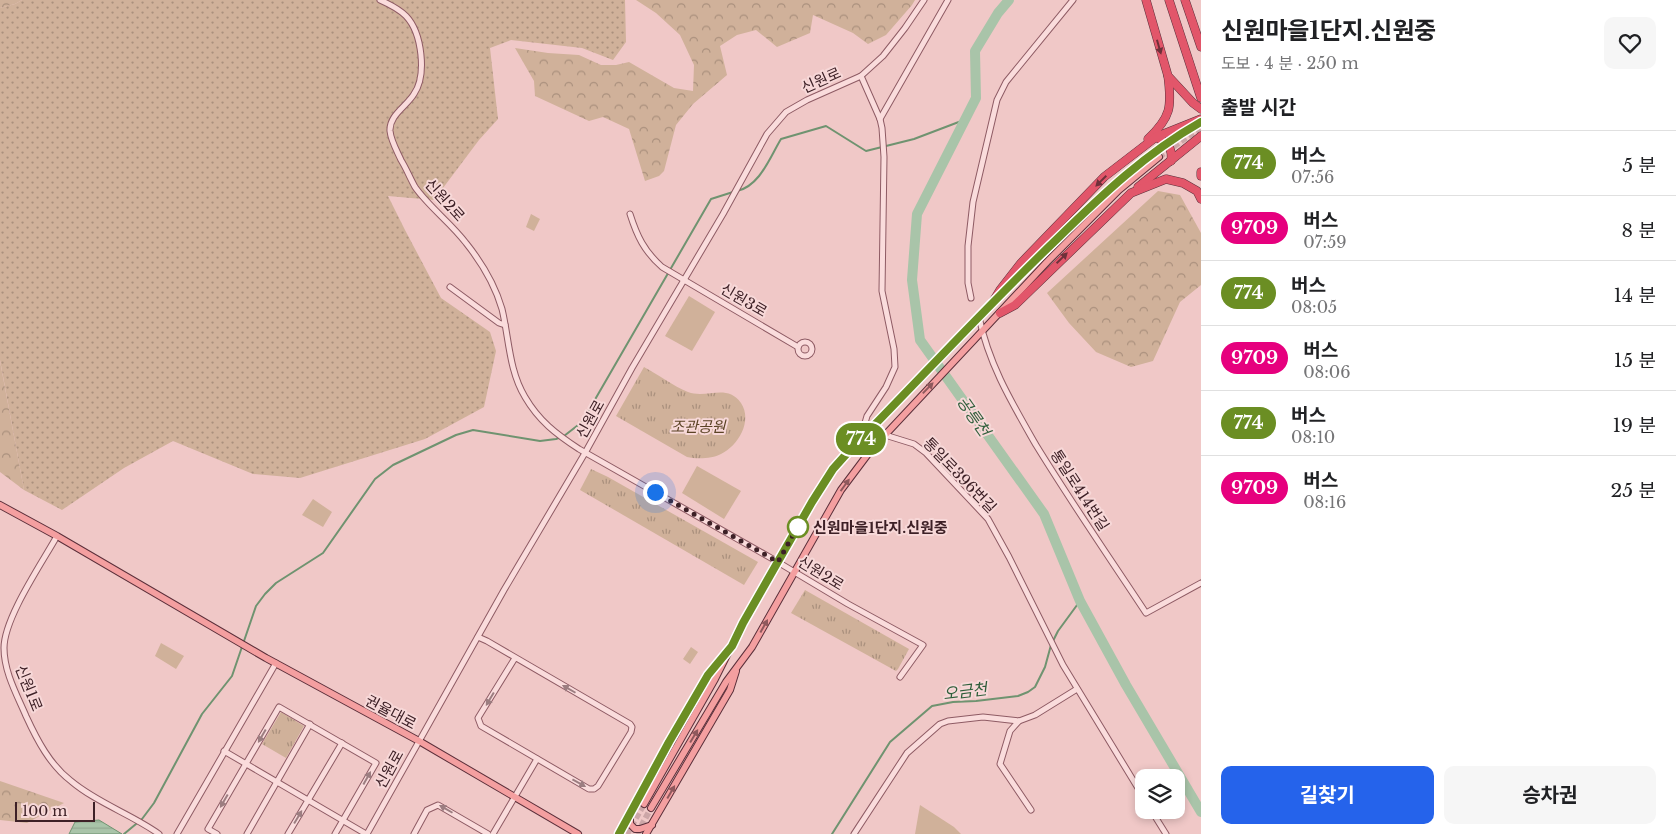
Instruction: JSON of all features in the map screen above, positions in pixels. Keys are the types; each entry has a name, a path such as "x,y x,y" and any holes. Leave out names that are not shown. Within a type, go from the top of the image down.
{"highway":[{"path":"991,305 1021,263 1104,177 1161,125 1168,114 1171,95 1168,76 1146,0"},
{"path":"1169,0 1201,98"},
{"path":"1185,0 1201,46"},
{"path":"1168,76 1201,109"},
{"path":"1118,165 1156,137 1201,119"},
{"path":"1000,313 1015,305 1131,193 1201,136"},
{"path":"1156,137 1170,146 1172,152 1171,161"},
{"path":"1131,193 1166,179 1182,183 1197,191 1201,199"}],"main road":[{"path":"644,804 743,623 821,486 833,469 1041,254 1113,185 1158,153 1047,262 871,450 841,490 752,647 726,682 651,808"},
{"path":"0,505 57,536"},
{"name":"권율대로","path":"57,536 276,663 419,741 578,834"},
{"path":"618,833 630,815 708,675 732,646"},
{"path":"646,834 730,690 737,667"},
{"path":"630,815 630,824 634,828 640,829 652,825"}],"street":[{"name":"신원2로","path":"380,0 407,17 419,41 423,65 420,84 414,96 398,112 392,123 390,131 396,149 415,186 466,242 494,286 502,310 516,378 524,396 548,427 585,453 923,645 900,677"},
{"path":"860,440 867,416 886,387 894,367 894,349 882,291 884,157 882,128 862,76 883,56 924,0"},
{"path":"880,119 948,0"},
{"path":"972,298 968,282 968,246 973,202 997,100 1006,82 1074,0"},
{"name":"신원로","path":"367,834 504,590 723,214 767,134 786,112 807,100 862,76"},
{"name":"신원3로","path":"630,214 638,238 662,267 798,347"},
{"path":"450,287 499,323 505,325"},
{"name":"통일로414번길","path":"979,317 992,364 1018,413 1054,474 1146,613 1201,583"},
{"name":"통일로396번길","path":"885,435 914,444 926,453 988,519 1009,557 1044,630 1077,689"},
{"name":"신원1로","path":"57,536 6,630 4,649 7,671 34,734 48,757 70,781 95,798 158,834"},
{"path":"478,637 515,658 630,724 632,727 615,759 598,786 594,789 536,759 481,726 478,718 515,658"},
{"path":"177,834 276,663"},
{"path":"1031,810 1000,764 1010,731 1019,721 1035,714 1077,689 1135,783"},
{"path":"217,834 208,828 280,707 376,762 335,834"},
{"path":"854,834 907,753 940,724 948,721 983,717 1019,721"},
{"path":"247,834 310,724"},
{"path":"288,834 342,743"},
{"path":"224,751 367,834"},
{"path":"494,834 536,759"},
{"path":"414,834 427,810 438,805 488,834"},
{"path":"1157,819 1166,834"}],"green space":[{"path":"0,0 22,0 0,8"},
{"path":"22,0 625,0 626,42 613,60 582,48 511,40 490,48 498,119 479,140 434,200 388,196 441,298 490,332 496,351 484,407 425,439 300,478 253,474 173,441 124,468 62,510 24,490 0,360 0,8"},
{"path":"636,0 915,0 886,35 868,44 853,33 813,15 810,33 777,47 756,30 737,35 720,46 727,75 693,104 676,125 664,171 659,176 645,181 629,129 603,117 589,121 535,96 534,81 515,48 579,55 601,65 616,65 629,62 674,88 693,91 694,65 680,35 656,13"},
{"path":"1158,191 1180,195 1201,233 1201,285 1180,302 1153,361 1131,367 1096,352 1069,323 1047,293"},
{"path":"531,214 540,219 534,231 526,227"},
{"path":"689,296 715,312 692,351 665,336"},
{"path":"0,361 24,490 0,472"},
{"name":"조관공원","path":"644,367 688,392 695,394 723,393 735,397 741,403 745,417 742,432 738,439 727,450 713,457 687,457 616,416"},
{"path":"697,466 741,491 724,519 682,493"},
{"path":"591,469 758,562 744,585 580,490"},
{"path":"313,499 332,512 323,527 302,515"},
{"path":"805,590 909,649 898,669 896,671 791,613"},
{"path":"161,643 184,656 176,669 155,656"},
{"path":"691,647 698,652 690,664 683,659"},
{"path":"281,712 304,726 286,758 262,744"},
{"path":"0,781 64,803 27,823 0,820"},
{"path":"920,805 954,827 961,834 915,834"}],"shaded area":[{"path":"99,820 122,834 69,834 75,822"}],"waterway":[{"name":"공릉천","path":"1009,0 998,13 975,51 976,98 917,214 912,280 920,340 1044,514 1080,601 1126,685 1201,812"},
{"path":"737,191 752,183 764,170 781,139 826,126 866,151 914,139 964,120"},
{"path":"124,834 142,819 154,803 202,714 232,676 256,606 265,594 276,583 323,553 375,479 393,465 456,435 473,430 540,441 564,436 582,422 711,199 733,192"},
{"name":"오금천","path":"1053,641 1080,601"},
{"name":"오금천","path":"832,834 890,742 932,706 953,702 1018,696 1028,692 1035,687 1045,667 1051,645"}],"tunnel":[{"path":"1156,150 1201,122"},
{"path":"1159,157 1190,135 1201,130"},
{"path":"627,834 644,804"},
{"path":"637,834 651,808"}],"bus line":[{"name":"774","path":"619,834 708,675 732,646 743,623 821,486 833,469 967,329 1113,185 1156,150 1201,122"}],"place":[{"name":"신원마을1단지.신원중","path":"798,527"}],"route":[{"path":"655,492 778,562 802,519 798,527"}]}
